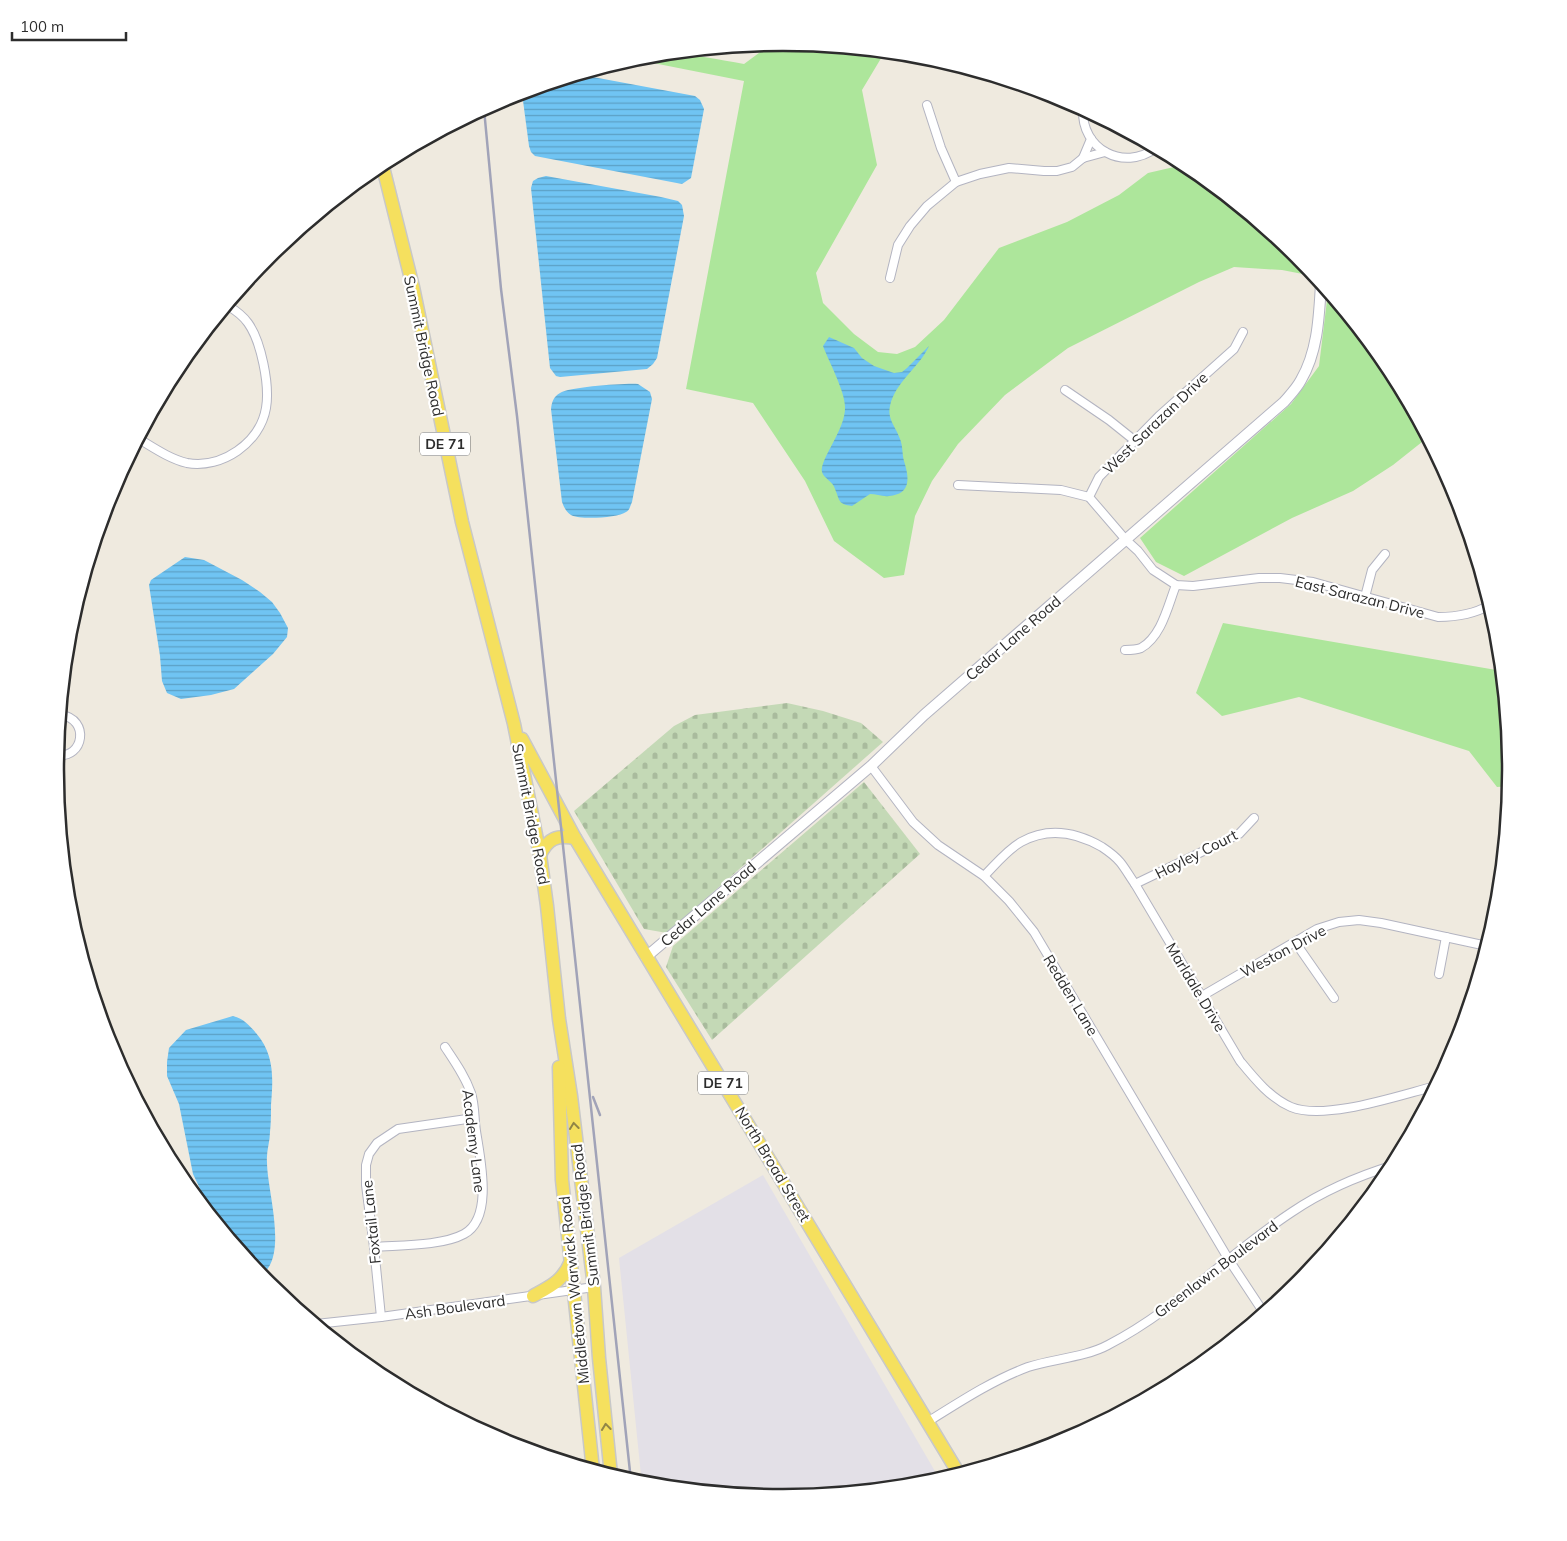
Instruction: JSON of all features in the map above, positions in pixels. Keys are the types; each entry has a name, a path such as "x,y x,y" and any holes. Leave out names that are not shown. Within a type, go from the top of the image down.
{"main road":[{"name":"Summit Bridge Road","path":"384,172 413,287 462,522 514,724 540,855 558,1019 571,1096 594,1287 610,1468"},
{"name":"North Broad Street","path":"514,724 573,834 957,1468"},
{"path":"536,837 553,831 573,834"},
{"path":"540,855 544,846 552,839 573,834"},
{"name":"Middletown Warwick Road","path":"558,1019 562,1180 592,1464"},
{"path":"533,1296 566,1274 571,1261"}],"street":[{"path":"927,105 941,148 956,182"},
{"path":"1083,117 1084,126 1091,139 1105,152 1125,158 1142,156 1149,152"},
{"path":"1083,158 1091,139"},
{"path":"890,278 898,245 910,226 927,206 956,182 980,174 1009,168 1057,171 1072,167 1083,158 1105,152"},
{"name":"Cedar Lane Road","path":"646,956 871,766 924,715 1284,402 1301,380 1317,336 1320,292"},
{"path":"143,442 176,460 189,463 212,463 231,456 245,445 259,428 266,408 266,387 257,340 248,322 232,309"},
{"name":"West Sarazan Drive","path":"1089,497 1098,477 1134,440 1234,349 1243,332"},
{"path":"1065,390 1109,420 1134,440"},
{"path":"958,485 1062,490 1089,497 1154,570 1176,585 1163,622 1152,637 1140,648 1125,650"},
{"path":"1365,597 1372,570 1385,554"},
{"name":"East Sarazan Drive","path":"1176,585 1193,586 1259,578 1280,578 1313,582 1438,617 1453,617 1472,613 1484,608"},
{"path":"65,754 69,754 75,749 80,740 79,728 76,722 67,717"},
{"name":"Redden Lane","path":"871,766 913,822 938,845 984,876 1009,901 1034,932 1229,1260 1261,1309"},
{"name":"Hayley Court","path":"1134,884 1239,834 1254,818"},
{"name":"Marldale Drive","path":"984,876 1006,853 1022,842 1043,834 1067,833 1088,839 1119,861 1240,1062 1257,1082 1278,1099 1291,1107 1313,1112 1340,1110 1430,1088"},
{"name":"Weston Drive","path":"1202,996 1317,929 1339,922 1359,920 1382,923 1481,945"},
{"path":"1439,974 1446,937"},
{"path":"1295,942 1334,998"},
{"name":"Academy Lane","path":"374,1248 445,1241 465,1234 475,1225 481,1209 484,1187 472,1095 464,1074 445,1047"},
{"name":"Foxtail Lane","path":"381,1317 366,1185 366,1165 369,1154 377,1143 398,1129 474,1118"},
{"name":"Greenlawn Boulevard","path":"929,1421 994,1381 1030,1367 1107,1346 1168,1309 1290,1213 1317,1197 1361,1176 1383,1169"},
{"name":"Ash Boulevard","path":"324,1323 594,1287"}],"shaded area":[{"path":"763,1175 936,1473 877,1484 784,1490 690,1484 641,1476 619,1258"}],"green space":[{"path":"760,52 831,53 881,58 862,90 877,165 816,273 823,303 854,334 878,352 897,354 915,347 944,320 999,248 1067,222 1119,195 1148,173 1174,167 1221,200 1258,230 1303,274 1282,270 1234,267 1199,282 1068,348 1005,395 958,444 932,481 915,516 904,575 884,578 834,541 805,481 753,403 686,389 744,81 654,63 698,56 744,64"},
{"path":"1327,300 1382,371 1422,442 1393,465 1353,491 1292,518 1184,576 1156,562 1140,538 1291,404 1319,366"},
{"path":"1223,623 1496,670 1501,723 1502,787 1497,787 1469,751 1299,697 1222,716 1196,693"},
{"path":"787,703 823,711 861,723 883,742 667,933 644,929 574,811 674,726 695,715"},
{"path":"864,782 920,854 712,1040 666,967 673,946"}],"water":[{"path":"593,77 695,96 700,100 704,109 691,178 682,184 535,156 529,146 523,100 552,89"},
{"path":"546,176 661,197 678,201 682,205 684,216 657,358 647,369 560,377 556,376 550,368 531,188 533,181"},
{"path":"829,337 854,348 862,358 874,366 894,373 902,372 929,346 925,354 902,382 890,406 889,411 892,423 901,442 908,479 902,492 896,495 870,494 852,506 844,504 839,499 834,486 822,472 824,460 841,425 845,407 840,385 823,346"},
{"path":"638,384 650,392 652,399 632,502 629,509 622,514 607,517 590,518 571,515 566,511 562,502 551,409 553,400 560,393 574,389"},
{"path":"185,557 204,560 260,592 272,602 288,628 287,637 273,654 234,689 211,695 181,699 167,693 162,681 149,585 151,580"},
{"path":"233,1016 249,1025 267,1050 270,1059 272,1086 267,1158 275,1239 274,1254 266,1269 213,1208 202,1193 193,1174 179,1104 167,1076 169,1048 186,1030"}],"railway":[{"path":"485,116 501,289 517,416 630,1473"},
{"path":"593,1097 600,1115"}]}
